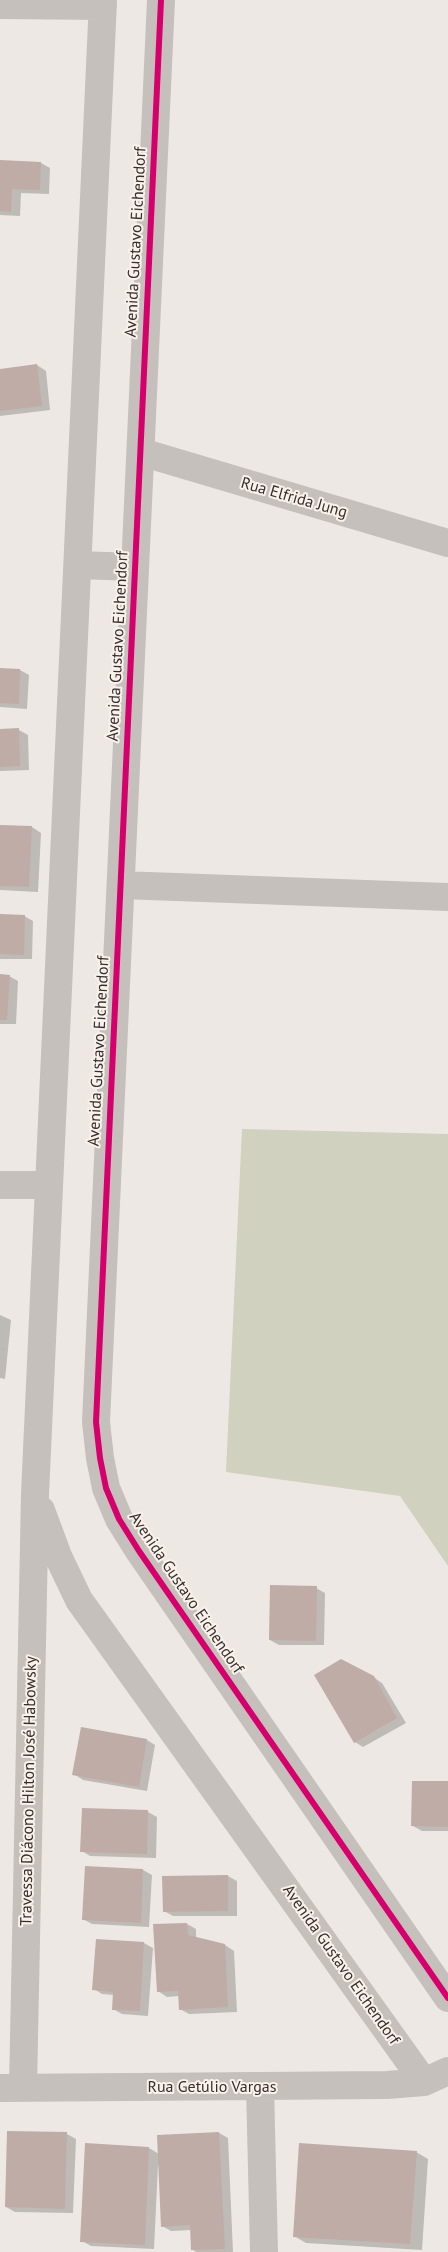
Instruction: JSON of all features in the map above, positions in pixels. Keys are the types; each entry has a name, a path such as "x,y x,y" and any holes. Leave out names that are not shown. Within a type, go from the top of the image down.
{"street":[{"name":"Avenida Gustavo Eichendorf","path":"161,0 96,1422 106,1488 119,1519 138,1551 448,1998"},
{"name":"Avenida Gustavo Eichendorf","path":"103,3 36,1494 58,1556 79,1600 424,2082"},
{"path":"0,4 103,3"},
{"name":"Rua Elfrida Jung","path":"140,452 448,543"},
{"path":"78,565 135,567"},
{"path":"121,885 448,898"},
{"path":"0,1185 49,1185"},
{"name":"Travessa Diácono Hilton José Habowsky","path":"11,2088 36,1494"},
{"path":"424,2082 448,2070"},
{"name":"Rua Getúlio Vargas","path":"11,2088 387,2085 424,2082"},
{"path":"260,2086 264,2252"}],"green space":[{"path":"242,1129 448,1134 448,1566 400,1496 226,1472"}],"building":[{"path":"0,160 41,162 40,190 12,189 11,212 0,211"},
{"path":"37,364 42,406 0,411 0,369"},
{"path":"0,668 20,669 19,704 0,703"},
{"path":"19,728 20,766 0,767 0,729"},
{"path":"0,825 32,826 29,887 0,886"},
{"path":"0,914 25,915 24,955 0,954"},
{"path":"0,974 10,975 7,1020 0,1020"},
{"path":"270,1585 317,1586 316,1641 269,1640"},
{"path":"341,1659 374,1676 397,1718 354,1743 314,1675"},
{"path":"81,1727 147,1739 139,1787 72,1775"},
{"path":"412,1781 448,1781 448,1827 411,1826"},
{"path":"82,1808 148,1810 147,1854 80,1852"},
{"path":"85,1866 143,1869 141,1923 82,1920"},
{"path":"228,1875 228,1911 163,1912 162,1876"},
{"path":"187,1923 188,1935 225,1944 228,2007 179,2010 178,1991 157,1992 153,1924"},
{"path":"96,1939 144,1942 140,2011 112,2010 113,1992 92,1990"},
{"path":"7,2131 67,2132 65,2209 5,2207"},
{"path":"219,2132 225,2249 191,2250 190,2225 161,2227 157,2135"},
{"path":"85,2143 149,2147 145,2245 80,2242"},
{"path":"299,2143 417,2151 410,2244 293,2237"}],"cycle path":[{"path":"161,0 96,1422 100,1458 106,1488 119,1519 139,1551 448,1998"}]}
